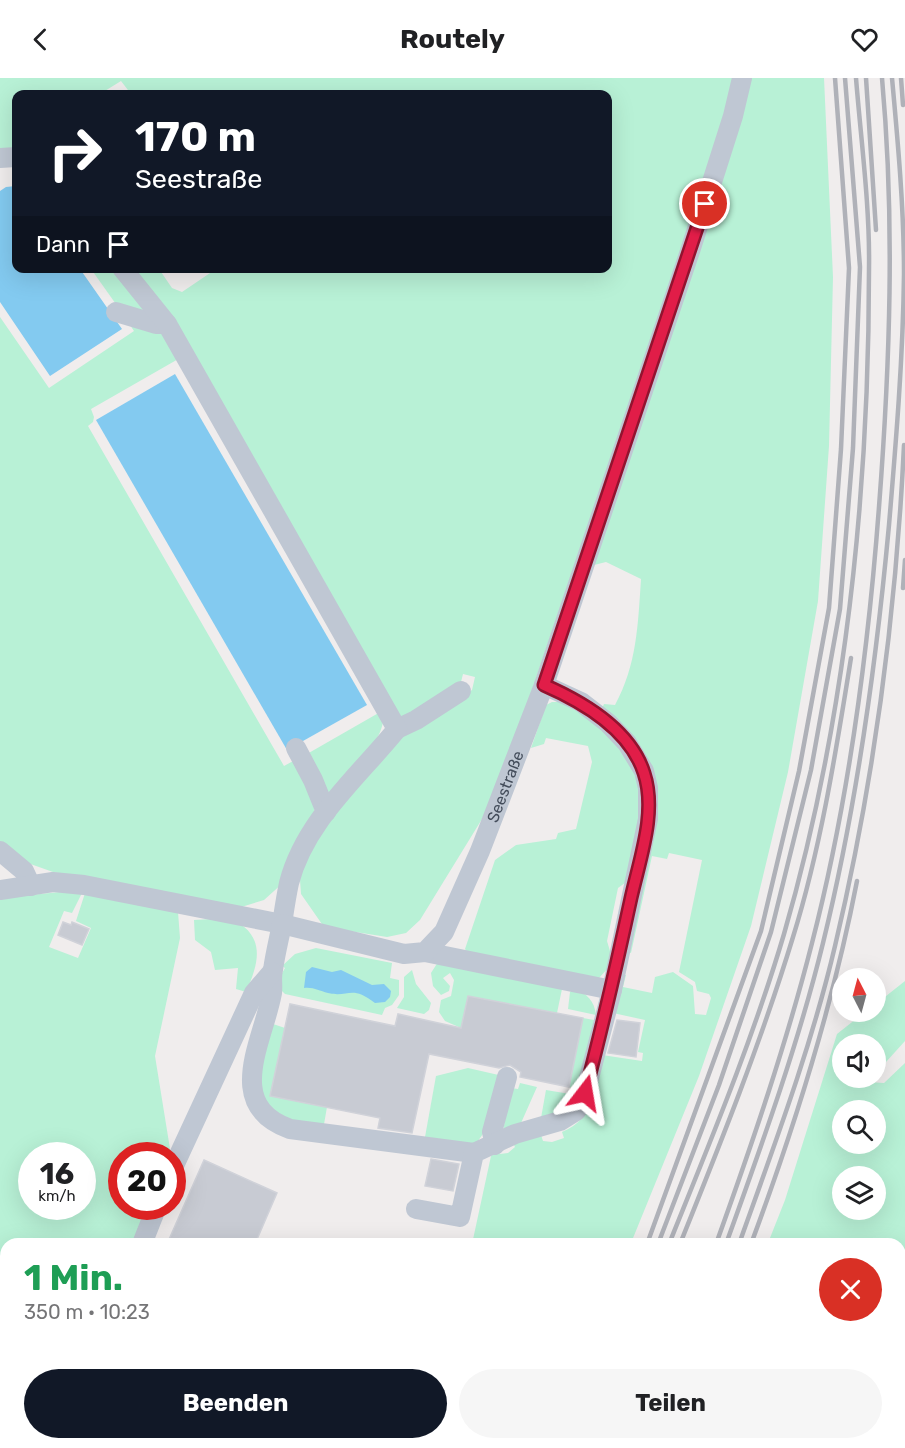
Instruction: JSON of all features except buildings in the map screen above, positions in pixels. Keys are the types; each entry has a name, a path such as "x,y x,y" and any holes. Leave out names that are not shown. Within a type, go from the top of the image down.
{"lane":[{"name":"Seestraße","path":"426,952 444,932 480,851 544,685 691,248 733,116 742,78"},
{"path":"126,273 167,324 397,729"},
{"path":"116,312 156,324 167,324"},
{"path":"460,691 416,720 397,729 326,812 305,844 289,882 272,972 272,991 251,1079 252,1095 261,1112 272,1122 290,1129 474,1153 515,1134 560,1121 576,1111 585,1093 612,990 648,819 648,788 639,762 608,723 581,702 544,685"},
{"path":"296,748 326,812"},
{"path":"0,851 24,871 31,886"},
{"path":"0,890 53,882 84,885 282,924 404,954 426,952 612,990"},
{"path":"185,1142 254,993 272,972"},
{"path":"495,1144 492,1132 507,1077"},
{"path":"416,1209 460,1217 474,1153"},
{"path":"145,1238 152,1220"}],"green space":[{"path":"0,78 734,78 712,158 510,755 482,819 420,920 406,933 387,937 324,927 301,894 300,880 305,860 328,819 409,730 472,690 475,677 463,674 460,686 414,716 400,716 129,273 162,273 172,288 182,292 210,273 612,273 612,90 128,90 121,81 106,90 12,90 12,153 0,153"},
{"path":"751,78 824,78 833,277 829,446 818,601 788,772 751,926 699,1076 633,1238 473,1238 491,1156 498,1152 508,1153 515,1147 513,1143 541,1135 543,1141 552,1142 564,1138 562,1132 573,1126 588,1110 595,1090 602,1055 642,1061 643,1053 638,1052 645,1020 613,1013 620,975 626,975 623,987 652,993 655,977 673,972 693,986 695,1014 706,1015 711,998 709,994 697,991 695,982 679,972 702,860 669,853 667,859 652,856 631,953 625,951 655,801 601,711 604,704 615,705 628,675 635,644 641,579 606,562 594,565"},
{"path":"94,273 120,273 158,319 118,307"},
{"path":"0,317 49,388 134,331 126,319 166,331 180,358 91,409 94,417 93,422 88,426 284,766 295,760 314,806 314,818 284,882 264,900 238,908 53,872 22,861 0,847"},
{"path":"552,702 563,702 591,717 633,764 643,802 629,880 618,888 607,941 612,958 610,966 599,978 468,953 465,949 495,860 516,845 556,839 558,833 576,829 592,762 588,746 546,738 544,744 531,748 546,705"},
{"path":"382,711 383,721 374,744 329,794 307,754"},
{"path":"60,892 82,893 72,913 64,911 49,947 78,958 91,928 76,921 85,893 178,912 180,938 155,1056 169,1142 108,1142 108,1220 145,1220 137,1238 0,1238 0,898"},
{"path":"229,918 249,932 257,949 257,959 246,992 236,989 238,968 215,970 211,952 195,940 194,920"},
{"path":"316,948 392,963 390,978 399,980 399,995 392,1005 385,1008 382,1015 285,994 281,990 281,975 285,968 282,966 295,954"},
{"path":"445,961 560,985 562,989 557,1013 468,996 461,1028 445,1021 439,1012 441,1000 451,996 454,980 450,973 443,978 450,986 449,991 441,995 433,986 431,973 438,962"},
{"path":"412,970 416,984 431,1003 429,1010 424,1014 397,1008 404,997 404,977"},
{"path":"905,981 905,1041 886,1062 886,1034 837,1034 852,1022 886,1022 886,996"},
{"path":"574,988 589,998 594,1005 596,1015 568,1009 570,992"},
{"path":"583,1018 594,1020 578,1090 569,1087"},
{"path":"273,1024 285,1028 270,1096 327,1107 323,1130 294,1123 266,1105 256,1083"},
{"path":"832,1050 832,1088 886,1088 886,1081 905,1063 905,1238 770,1238 785,1200"},
{"path":"468,1068 503,1076 493,1119 476,1144 425,1137 436,1076"},
{"path":"520,1083 537,1087 521,1123 503,1131 511,1088 518,1089"},
{"path":"546,1090 576,1095 562,1110 541,1118"}],"water":[{"path":"12,186 12,273 83,273 122,329 50,376 0,302 0,191"},
{"path":"175,374 367,705 287,750 96,420"},
{"path":"312,967 332,972 341,970 372,985 384,984 391,991 390,997 385,1002 375,1003 360,994 335,994 304,988 306,972"}],"railway":[{"path":"649,1238 761,931 799,771 829,608 841,449 849,268 835,78"},
{"path":"660,1238 719,1085 771,932 811,770 840,609 853,448 860,267 845,78"},
{"path":"671,1238 745,1051 784,934 805,853 838,688 850,605 858,521 868,353 868,221 856,78"},
{"path":"866,78 876,230"},
{"path":"718,1238 768,1094 812,943 837,835 863,671 883,453 890,292 889,186 882,78"},
{"path":"728,1238 779,1094 813,981 846,839 864,735 889,525 899,400 904,250 892,78"},
{"path":"901,78 903,105"},
{"path":"741,1238 815,1022 849,884 872,760 889,634 904,445"},
{"path":"903,588 905,560"},
{"path":"682,1238 754,1053 803,903 820,834 851,658"},
{"path":"753,1238 812,1065 837,973 857,881"}],"route":[{"path":"585,1093 612,990 648,819 648,788 639,762 627,743 608,723 581,702 544,685 705,204"}]}
